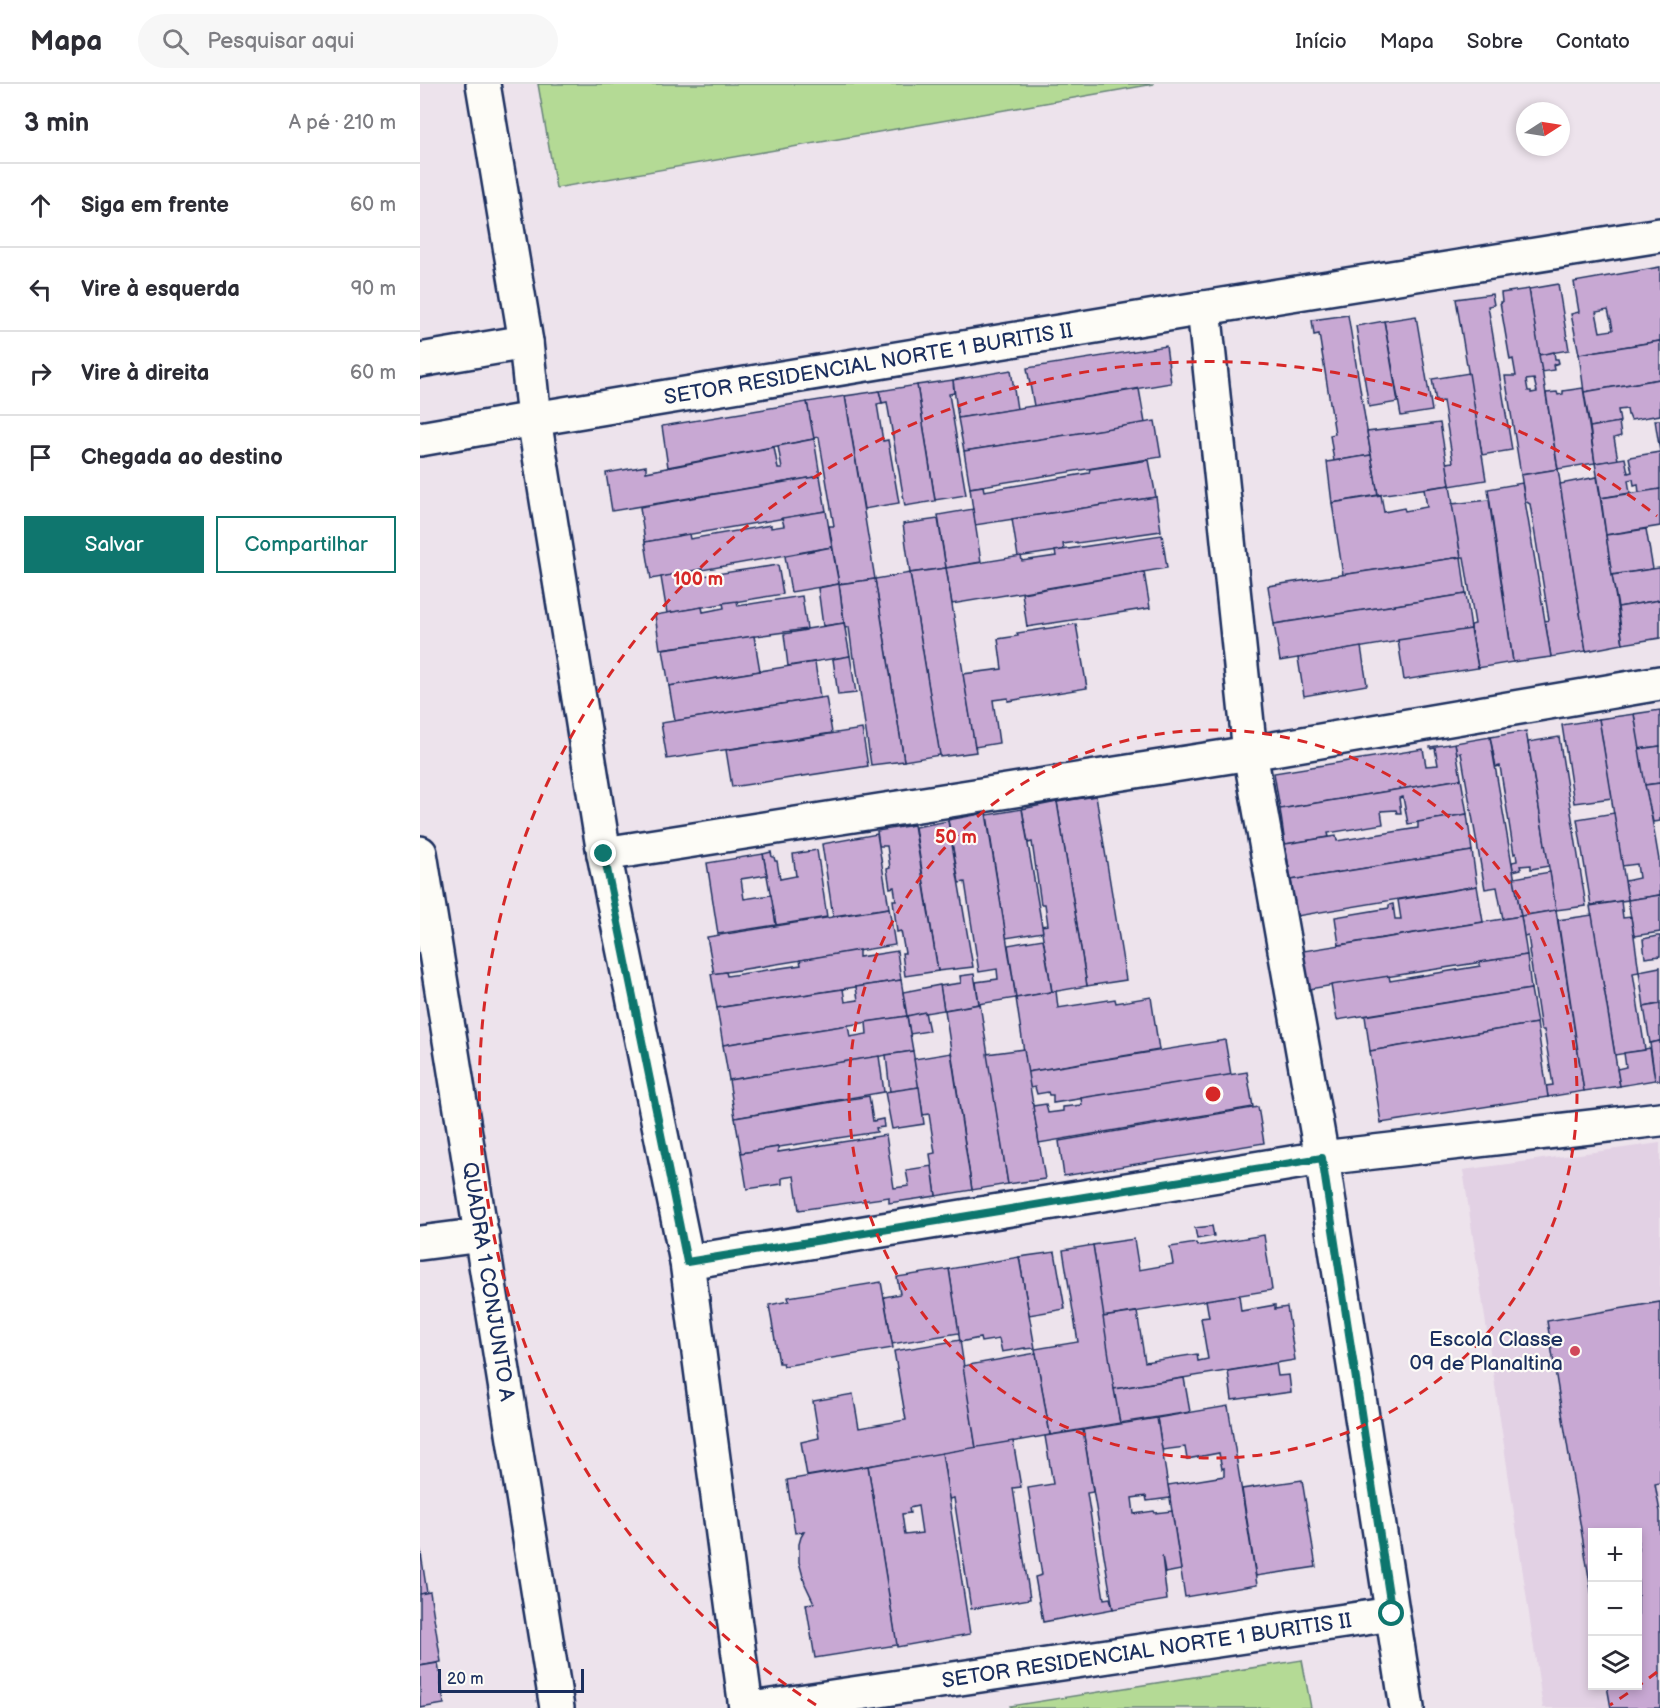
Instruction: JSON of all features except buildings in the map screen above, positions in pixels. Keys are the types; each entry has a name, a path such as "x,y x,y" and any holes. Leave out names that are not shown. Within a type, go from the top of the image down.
{"street":[{"path":"483,84 526,342 534,419 604,854 687,1262 746,1708"},
{"name":"SETOR RESIDENCIAL NORTE 1 BURITIS II","path":"420,440 1204,308 1660,235"},
{"path":"1204,308 1250,753 1322,1158 1407,1708"},
{"path":"420,360 526,342"},
{"path":"604,854 1250,753 1660,683"},
{"name":"QUADRA 1 CONJUNTO A","path":"420,853 557,1708"},
{"path":"687,1262 1322,1158 1660,1119"},
{"path":"420,1243 482,1234"},
{"name":"SETOR RESIDENCIAL NORTE 1 BURITIS II","path":"758,1708 1392,1614"}],"shaded area":[{"name":"Escola Classe 09 de Planaltina","path":"1660,1143 1660,1708 1543,1708 1463,1170"}],"green space":[{"path":"538,84 1154,84 556,188"},
{"path":"1302,1660 1311,1708 1011,1708 1010,1706"}],"place":[{"name":"Escola Classe 09 de Planaltina","path":"1575,1351"}],"route":[{"path":"604,854 687,1262 1322,1158 1392,1614"}]}
